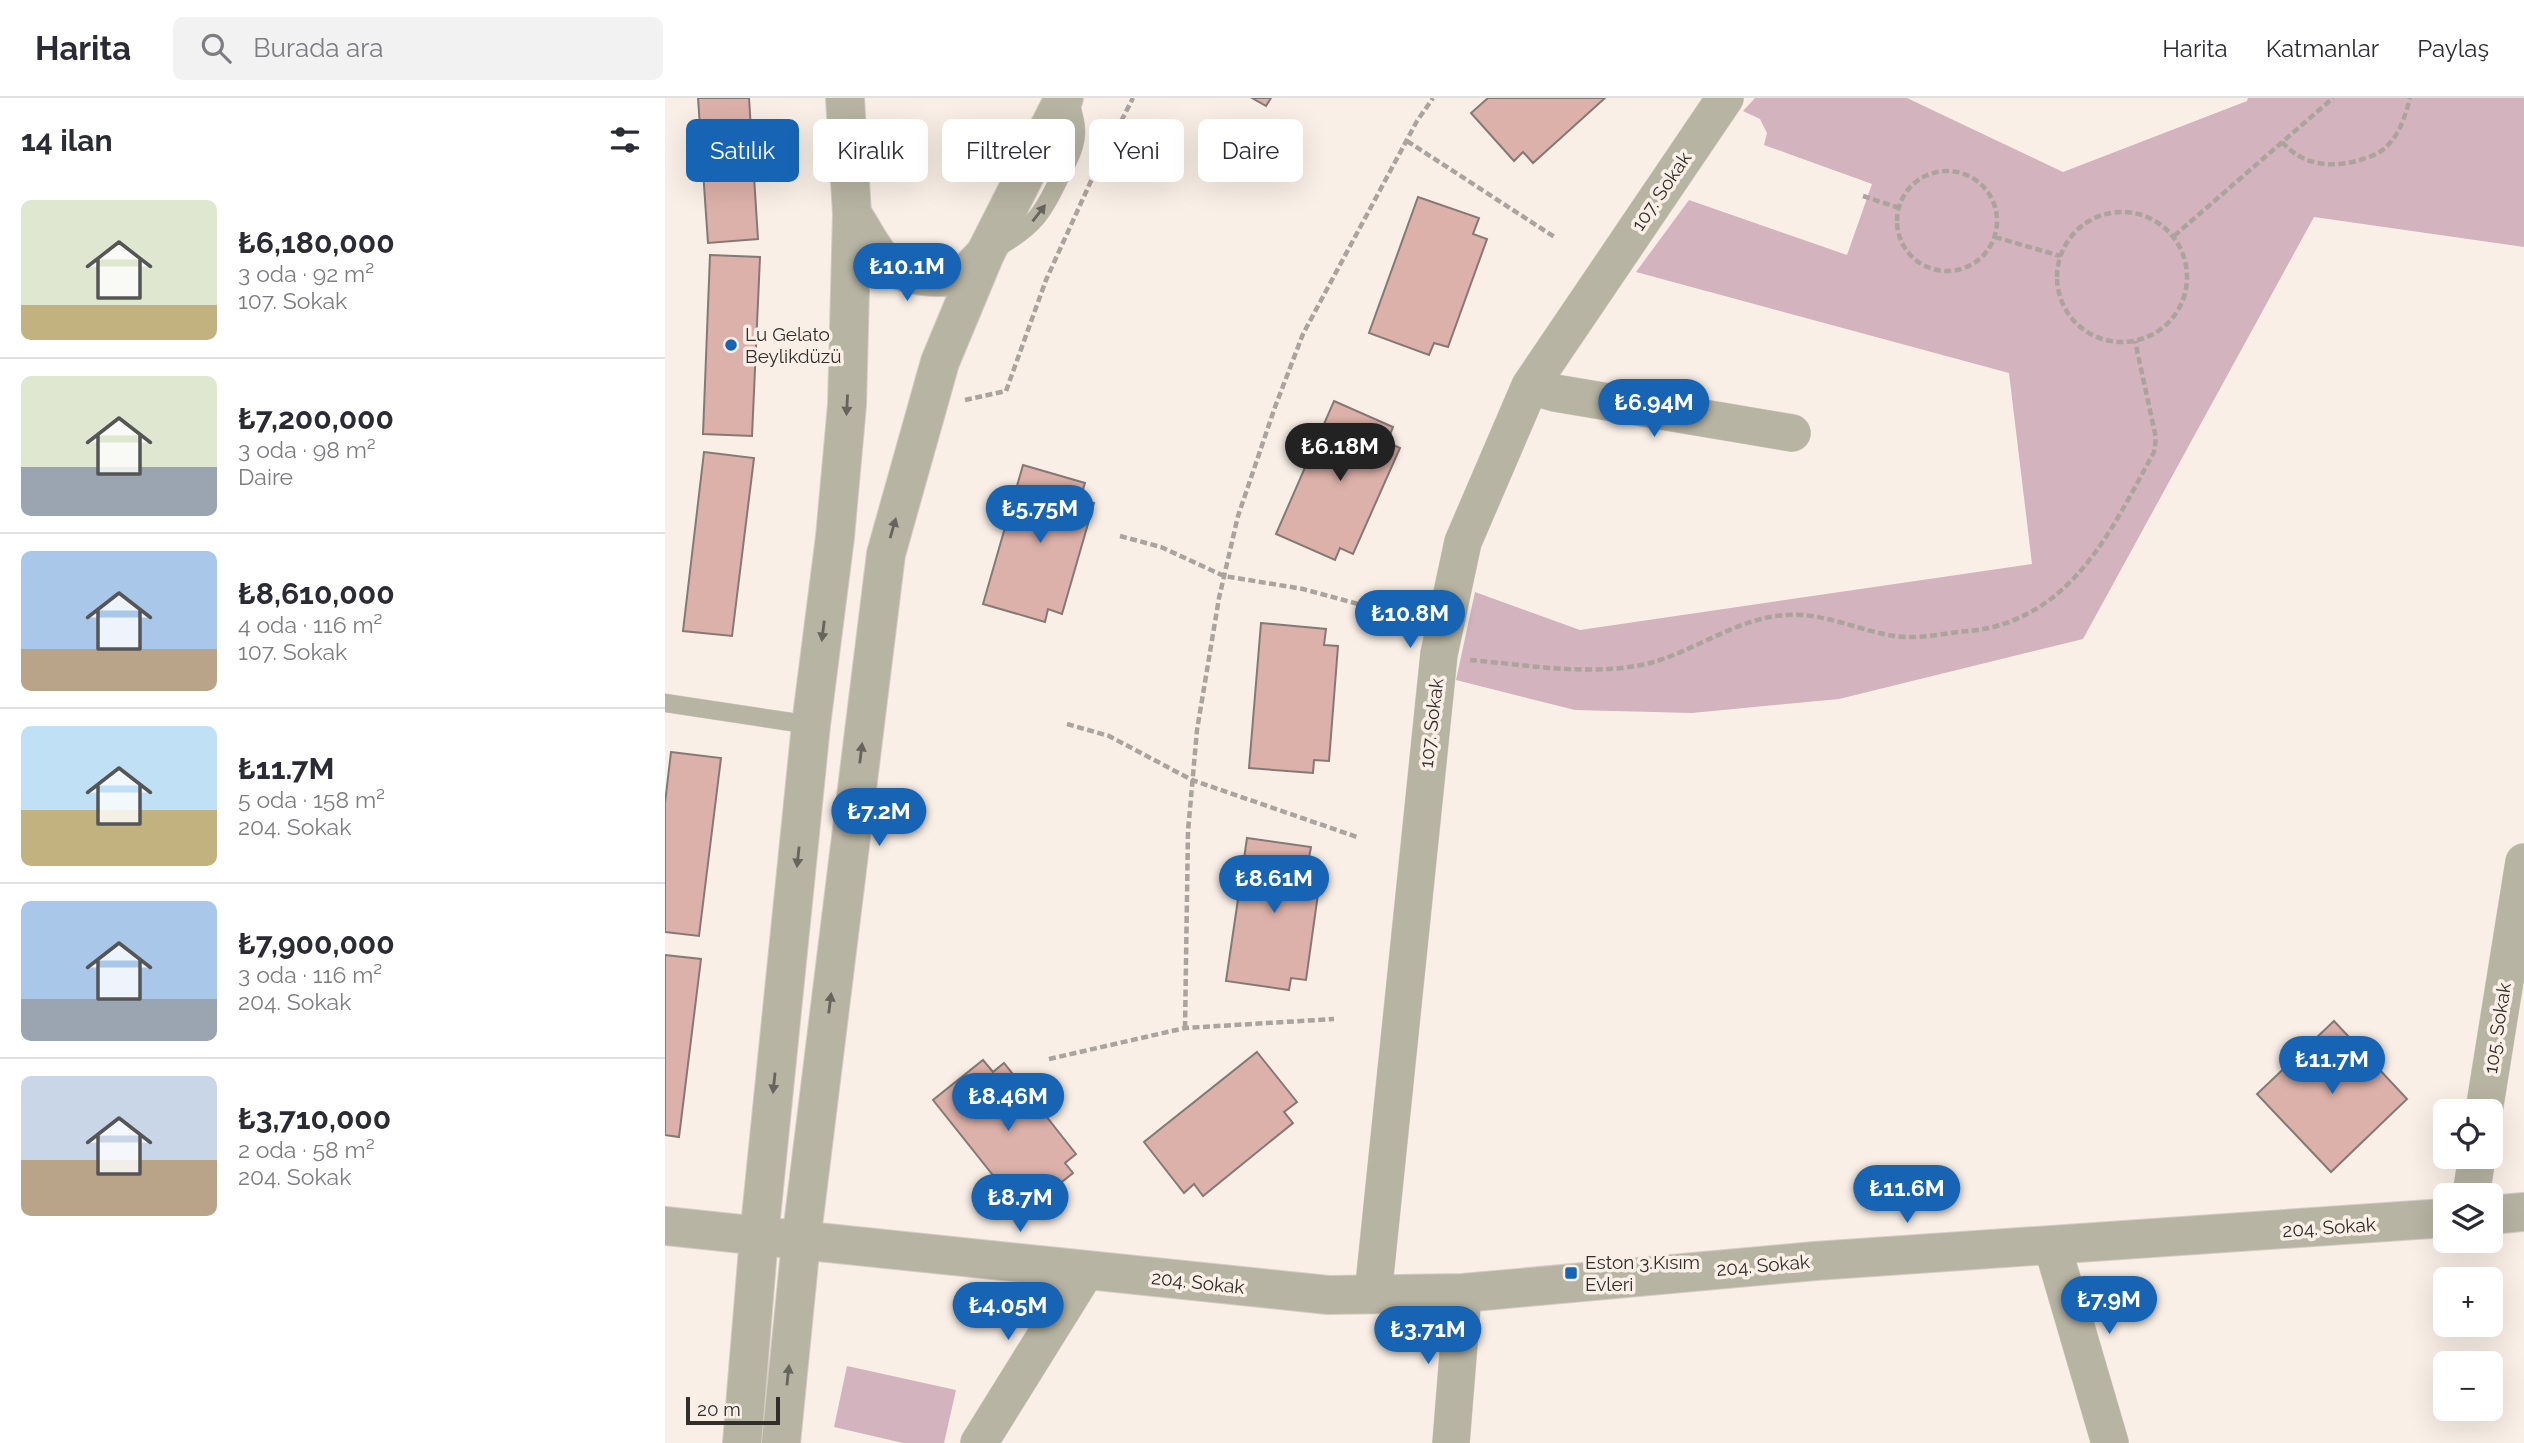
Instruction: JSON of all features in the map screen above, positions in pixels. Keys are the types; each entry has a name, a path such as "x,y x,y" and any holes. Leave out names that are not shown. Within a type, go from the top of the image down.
{"street":[{"path":"742,1443 759,1237 811,725 835,537 847,405 852,214 845,98"},
{"path":"781,1443 801,1242 886,554 940,362 985,254 1067,98"},
{"name":"107. Sokak","path":"1373,1295 1439,654 1463,542 1530,386 1725,98"},
{"path":"852,214 882,260 905,272 939,279 965,275 985,254"},
{"path":"1530,386 1555,393 1792,433"},
{"name":"105. Sokak","path":"2486,1099 2524,862"},
{"path":"2503,1214 2524,1212"},
{"name":"204. Sokak","path":"665,1226 1328,1295 1373,1295 1463,1293 1815,1261 2433,1220"},
{"path":"2052,1245 2110,1443"},
{"path":"979,1443 1086,1271"},
{"path":"1451,1443 1463,1293"}],"lane":[{"path":"665,704 811,725"}],"path":[{"path":"958,405 965,400 1006,391 1046,280 1132,98"},
{"path":"1185,1028 1188,831 1197,730 1224,576 1238,516 1303,334 1433,98"},
{"path":"2174,236 2333,98"},
{"path":"2282,142 2292,153 2327,166 2365,159 2385,149 2396,136 2404,121 2410,98"},
{"path":"1407,141 1556,238"},
{"path":"1940,172 1963,173 1977,181 1988,192 1995,206 1995,237 1987,252 1973,264 1957,270 1940,271 1923,265 1910,255 1901,239 1897,223 1899,208 1907,191 1918,180 1940,172"},
{"path":"1863,196 1899,208"},
{"path":"2113,211 2136,212 2157,220 2174,236 2184,254 2188,275 2185,295 2176,314 2162,329 2135,341 2123,343 2102,340 2083,330 2069,316 2058,295 2056,273 2060,256 2074,232 2092,218 2113,211"},
{"path":"1995,237 2060,256"},
{"path":"1439,654 1461,660 1520,665 1616,668 1681,654 1709,639 1783,615 1807,615 1835,620 1895,636 1947,634 1989,628 2026,614 2067,586 2104,543 2154,453 2156,438 2135,341"},
{"path":"1120,536 1161,547 1224,576 1303,589 1384,611"},
{"path":"1067,724 1109,736 1192,780 1357,837"},
{"path":"1049,1059 1185,1028 1334,1019"}],"shaded area":[{"path":"1755,98 1907,98 2063,172 2247,101 2248,98 2524,98 2524,247 2314,217 2083,639 1839,699 1692,713 1575,710 1456,680 1475,592 1580,630 2032,564 2009,373 1636,272 1689,200 1847,255 1872,184 1764,145 1767,133 1760,119 1743,111"},
{"path":"847,1366 956,1390 944,1443 903,1443 834,1427"}],"building":[{"path":"698,98 749,98 750,119 699,119"},
{"path":"1252,98 1271,98 1266,106"},
{"path":"1488,98 1605,98 1533,163 1523,152 1514,161 1471,113"},
{"path":"704,182 754,182 758,239 708,243"},
{"path":"1418,197 1479,218 1473,234 1487,239 1448,347 1434,343 1429,355 1369,333"},
{"name":"Lu Gelato Beylikdüzü","path":"710,255 760,257 752,436 703,434"},
{"path":"1334,401 1393,427 1387,442 1400,448 1353,554 1340,548 1335,560 1276,534"},
{"path":"704,452 754,458 732,636 683,631"},
{"path":"1023,465 1085,483 1080,499 1094,503 1062,614 1048,609 1045,622 983,604"},
{"path":"1261,623 1326,629 1324,645 1338,646 1329,761 1314,760 1313,773 1249,768"},
{"path":"671,752 721,758 699,936 665,932 665,803"},
{"path":"1247,838 1311,847 1308,863 1322,865 1306,980 1291,978 1289,990 1226,981"},
{"path":"665,955 701,959 679,1137 665,1135"},
{"path":"2334,1021 2407,1099 2331,1172 2257,1094"},
{"path":"1257,1052 1297,1102 1284,1112 1293,1123 1203,1196 1194,1184 1184,1193 1144,1142"},
{"path":"983,1060 993,1072 1004,1063 1076,1154 1065,1163 1073,1173 1023,1213 933,1100"}],"place":[{"name":"Lu Gelato Beylikdüzü","path":"731,345"},
{"name":"Eston 3.Kısım Evleri","path":"1571,1273"}]}
